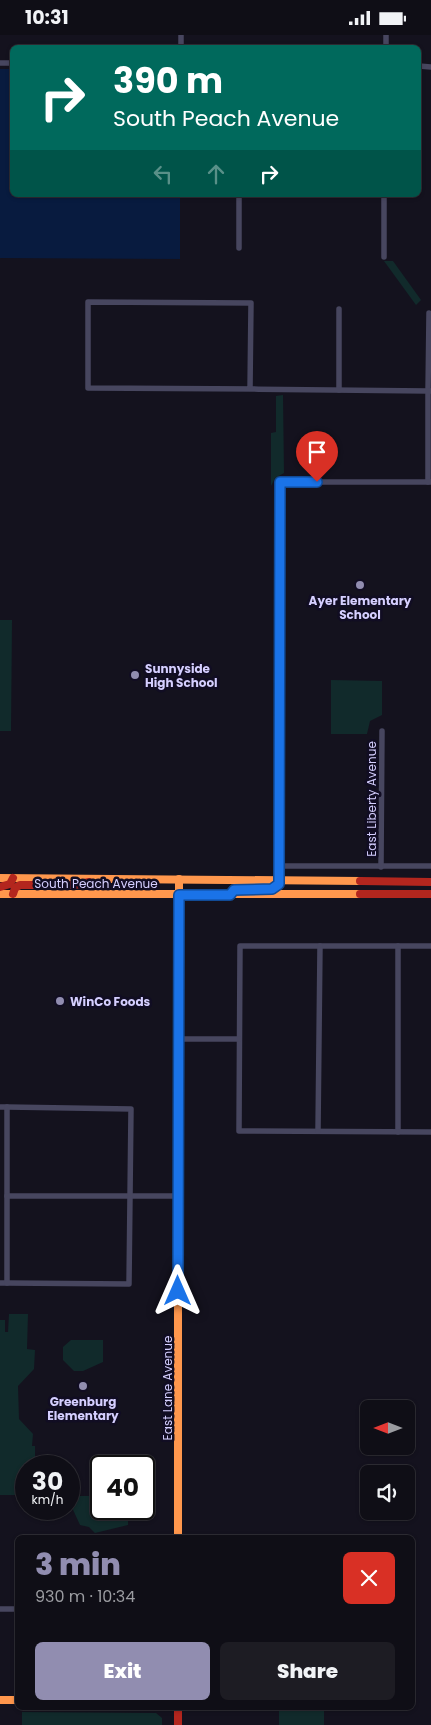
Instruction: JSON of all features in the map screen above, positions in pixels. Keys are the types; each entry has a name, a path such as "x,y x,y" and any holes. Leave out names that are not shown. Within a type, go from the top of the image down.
{"main road":[{"name":"South Peach Avenue","path":"0,878 431,882"},
{"path":"0,887 10,884 13,878"},
{"path":"13,894 15,888 20,885 75,885 101,879"},
{"name":"East Lane Avenue","path":"178,1535 179,879"},
{"path":"230,895 234,890 272,889 278,886 279,880"},
{"name":"South Peach Avenue","path":"0,894 431,894"},
{"path":"0,1700 15,1700"},
{"path":"178,1710 178,1725"}],"street":[{"path":"239,197 239,248"},
{"path":"384,197 384,257"},
{"path":"250,389 251,303 88,302 88,388 430,391"},
{"path":"338,309 338,390"},
{"path":"279,880 280,482 429,482 429,313"},
{"name":"East Liberty Avenue","path":"381,867 382,731"},
{"path":"279,865 431,866"},
{"path":"431,946 240,946 239,1039 239,1131 431,1132"},
{"path":"318,1131 320,946"},
{"path":"398,946 398,1132"},
{"path":"179,1039 239,1039"},
{"path":"0,1107 7,1107 131,1109 129,1284 3,1283 7,1196 7,1107"},
{"path":"7,1196 178,1196"},
{"path":"0,1609 15,1609"}],"green space":[{"path":"384,261 393,261 421,300 416,305"},
{"path":"283,395 284,473 275,478 271,486 271,433 276,432 276,396"},
{"path":"0,620 12,620 11,731 0,731"},
{"path":"331,680 382,681 382,715 370,721 367,734 331,734"},
{"path":"9,1314 28,1314 27,1349 35,1350 34,1369 18,1386 19,1419 33,1434 32,1446 35,1446 35,1455 15,1455 15,1495 0,1495 0,1320 5,1320 5,1332 8,1332"},
{"path":"71,1340 103,1340 103,1362 83,1371 74,1371 63,1360 63,1347"},
{"path":"80,1496 90,1496 90,1520 128,1520 128,1525 95,1533 89,1527 80,1525 78,1520 80,1520"},
{"path":"279,1710 324,1710 324,1725 279,1725"},
{"path":"22,1712 156,1713 162,1718 162,1725 22,1725"}],"water":[{"path":"0,69 10,69 10,197 180,197 180,259 0,258"}],"traffic: slow":[{"path":"0,878 360,881"},
{"path":"179,879 179,1007"},
{"path":"258,890 275,888 279,880"},
{"path":"0,894 360,894"},
{"path":"178,1242 178,1535"},
{"path":"0,1700 15,1700"}],"traffic: jam":[{"path":"0,887 10,884 13,878"},
{"path":"360,881 431,882"},
{"path":"13,894 15,888 20,885 75,885 89,882"},
{"path":"360,894 431,894"},
{"path":"178,1242 179,1007"},
{"path":"178,1710 178,1725"}],"place":[{"name":"Ayer Elementary School","path":"360,585"},
{"name":"Sunnyside High School","path":"135,675"},
{"name":"WinCo Foods","path":"60,1001"},
{"name":"Greenburg Elementary","path":"83,1386"}],"route":[{"path":"178,1291 179,895 230,895 234,890 267,890 275,888 279,884 280,482 317,482"}]}
